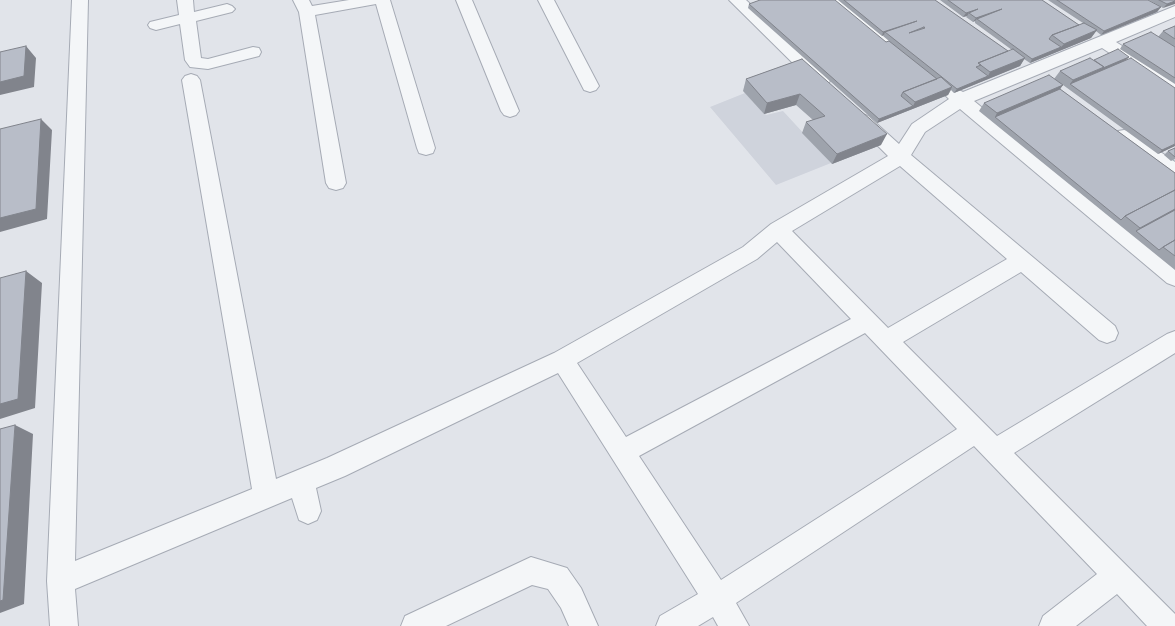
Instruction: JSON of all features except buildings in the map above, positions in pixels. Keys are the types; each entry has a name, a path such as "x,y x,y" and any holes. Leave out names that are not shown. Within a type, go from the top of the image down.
{"street":[{"path":"64,626 61,580 80,0"},
{"path":"185,0 193,60 196,63 208,64 253,52"},
{"path":"336,183 304,6 375,0"},
{"path":"382,0 426,148"},
{"path":"464,0 510,111"},
{"path":"546,0 590,86"},
{"path":"736,0 833,92"},
{"path":"836,0 1175,277"},
{"path":"1149,4 1173,15"},
{"path":"156,24 227,9"},
{"path":"61,580 336,467 562,360 750,254 778,230 900,156 918,128 960,100 1026,67 1098,38 1173,15"},
{"path":"1098,38 1175,88"},
{"path":"1026,67 1052,85"},
{"path":"191,80 266,496"},
{"path":"850,108 900,156 1107,333"},
{"path":"1110,127 1175,172"},
{"path":"778,230 1167,626"},
{"path":"887,340 1023,260"},
{"path":"622,452 867,321"},
{"path":"996,451 1175,341"},
{"path":"562,360 735,626"},
{"path":"670,626 717,599 976,431"},
{"path":"302,481 308,511"},
{"path":"415,626 531,571 557,578 571,598 584,626"},
{"path":"1053,626 1118,576"}],"shaded area":[{"path":"745,93 766,115 783,111 831,163 776,185 710,107"}]}
